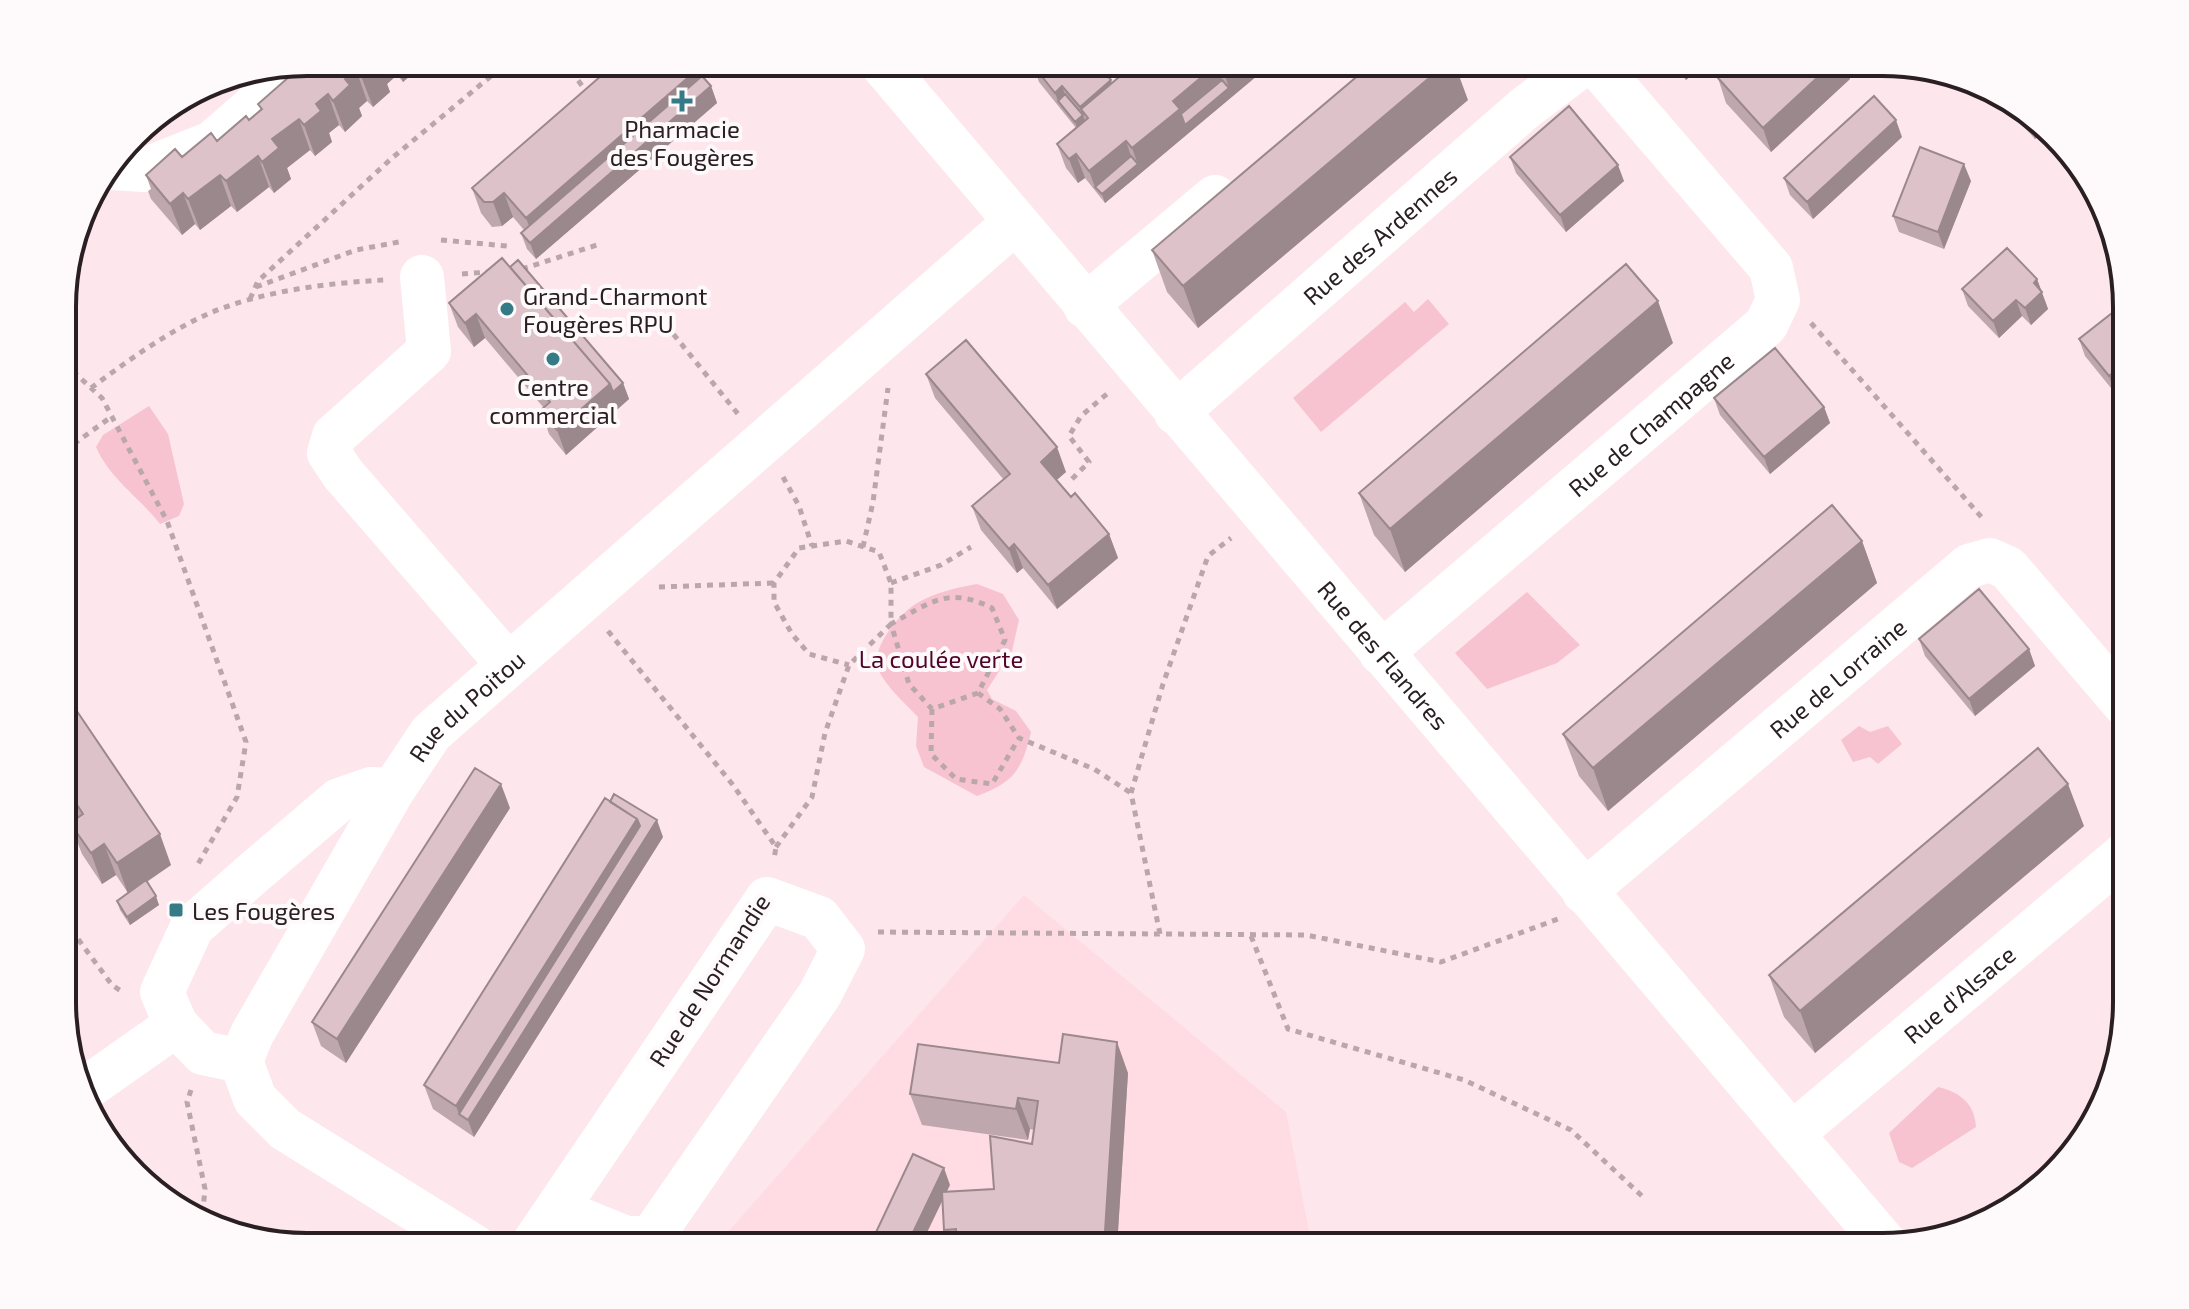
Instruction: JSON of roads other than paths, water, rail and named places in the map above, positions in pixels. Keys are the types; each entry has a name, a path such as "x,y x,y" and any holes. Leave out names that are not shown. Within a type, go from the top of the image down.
{"street":[{"name":"Rue des Flandres","path":"892,76 1874,1233"},
{"name":"Rue des Ardennes","path":"1176,413 1525,108 1567,76"},
{"name":"Rue de Champagne","path":"1381,653 1766,325 1778,300 1771,268 1606,76"},
{"path":"123,169 144,170 212,143 288,77"},
{"path":"1085,306 1243,174"},
{"name":"Rue du Poitou","path":"207,1046 252,1034 393,790 431,733 507,663 590,594 752,428 896,327 1014,223"},
{"path":"417,253 429,351 334,436 329,453 343,474 507,663"},
{"name":"Rue de Lorraine","path":"1584,892 1969,566 1990,560 2008,568 2113,690"},
{"path":"393,790 371,789 339,800 192,927 162,992 207,1046 285,1129 452,1233"},
{"name":"Rue d'Alsace","path":"1792,1134 2113,864"},
{"name":"Rue de Normandie","path":"540,1233 767,899 819,918 843,949 820,994 659,1233"},
{"path":"92,1086 207,1046"},
{"path":"545,1233 584,1221 614,1233"}],"place":[{"name":"Pharmacie des Fougères","path":"682,101"},
{"name":"Grand-Charmont Fougères RPU","path":"507,309"},
{"name":"Centre commercial","path":"553,359"},
{"name":"Les Fougères","path":"176,910"}],"park label":[{"name":"La coulée verte","path":"941,658"}]}
